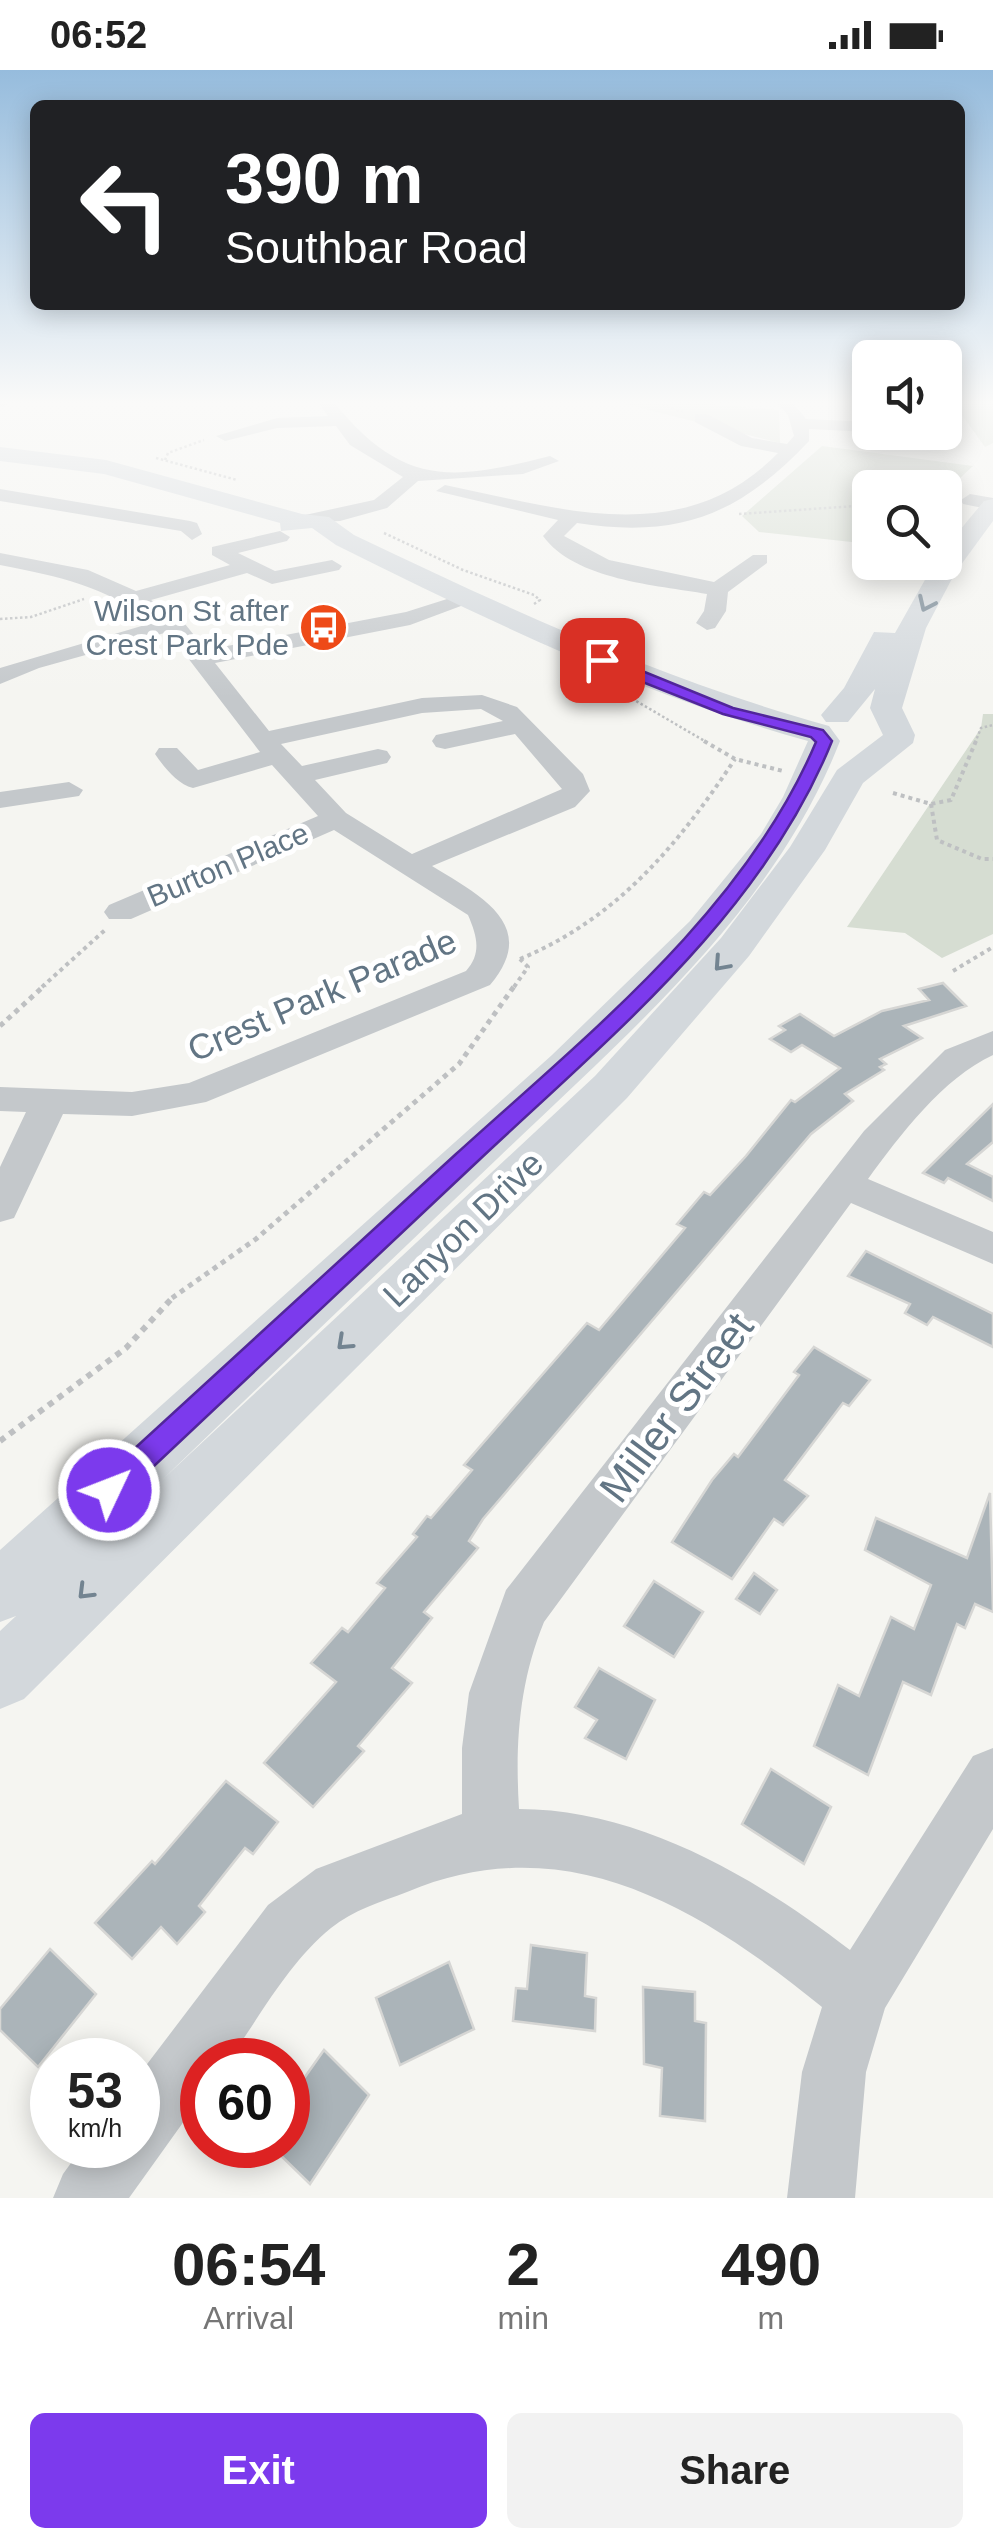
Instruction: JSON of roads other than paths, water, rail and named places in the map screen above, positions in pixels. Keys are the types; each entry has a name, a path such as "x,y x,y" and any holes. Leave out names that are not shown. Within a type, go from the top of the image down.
{"main road":[{"path":"215,499 308,527 636,676 728,711 828,726 854,751 891,757 888,695 910,640 954,552 987,502"},
{"path":"962,517 987,502"},
{"name":"Lanyon Drive","path":"0,1592 568,1064 704,929 776,839 801,797 828,726 858,691 910,580"},
{"name":"Lanyon Drive","path":"0,1676 612,1087 735,947 807,850 849,778 891,757"}],"street":[{"path":"36,499 190,526 192,534"},
{"path":"332,566 272,578 219,550 386,508 403,499"},
{"path":"503,499 573,516 648,522 700,515 736,499"},
{"path":"573,516 553,536 563,548 636,574 718,589 760,559"},
{"name":"Crest Park Parade","path":"0,559 82,574 126,594 173,624 279,757 336,819 481,910 506,960 478,978 246,1076 193,1094 132,1104 0,1099"},
{"path":"126,594 246,567"},
{"path":"707,623 715,611 718,589"},
{"path":"202,658 410,618 466,600"},
{"path":"0,677 31,663 173,624"},
{"path":"168,754 193,780 279,757 446,702 479,701 502,708 573,780 576,791 565,802 412,864"},
{"path":"446,742 518,726"},
{"path":"279,757 378,757"},
{"path":"0,776 0,788"},
{"path":"0,800 68,790"},
{"name":"Burton Place","path":"120,912 336,819"},
{"name":"Miller Street","path":"492,1838 488,1723 497,1676 524,1608 914,1098 957,1058 993,1042"},
{"path":"0,1208 50,1101"},
{"path":"846,1185 993,1248"},
{"path":"821,2198 821,2164 834,2072 857,1995 993,1776"},
{"path":"160,2100 278,1940 309,1908 340,1889 448,1846 492,1838 551,1840 671,1872 736,1906 808,1954 857,1995"},
{"path":"87,2198 109,2168"}],"place":[{"name":"Wilson St after Crest Park Pde","path":"324,628"}]}
